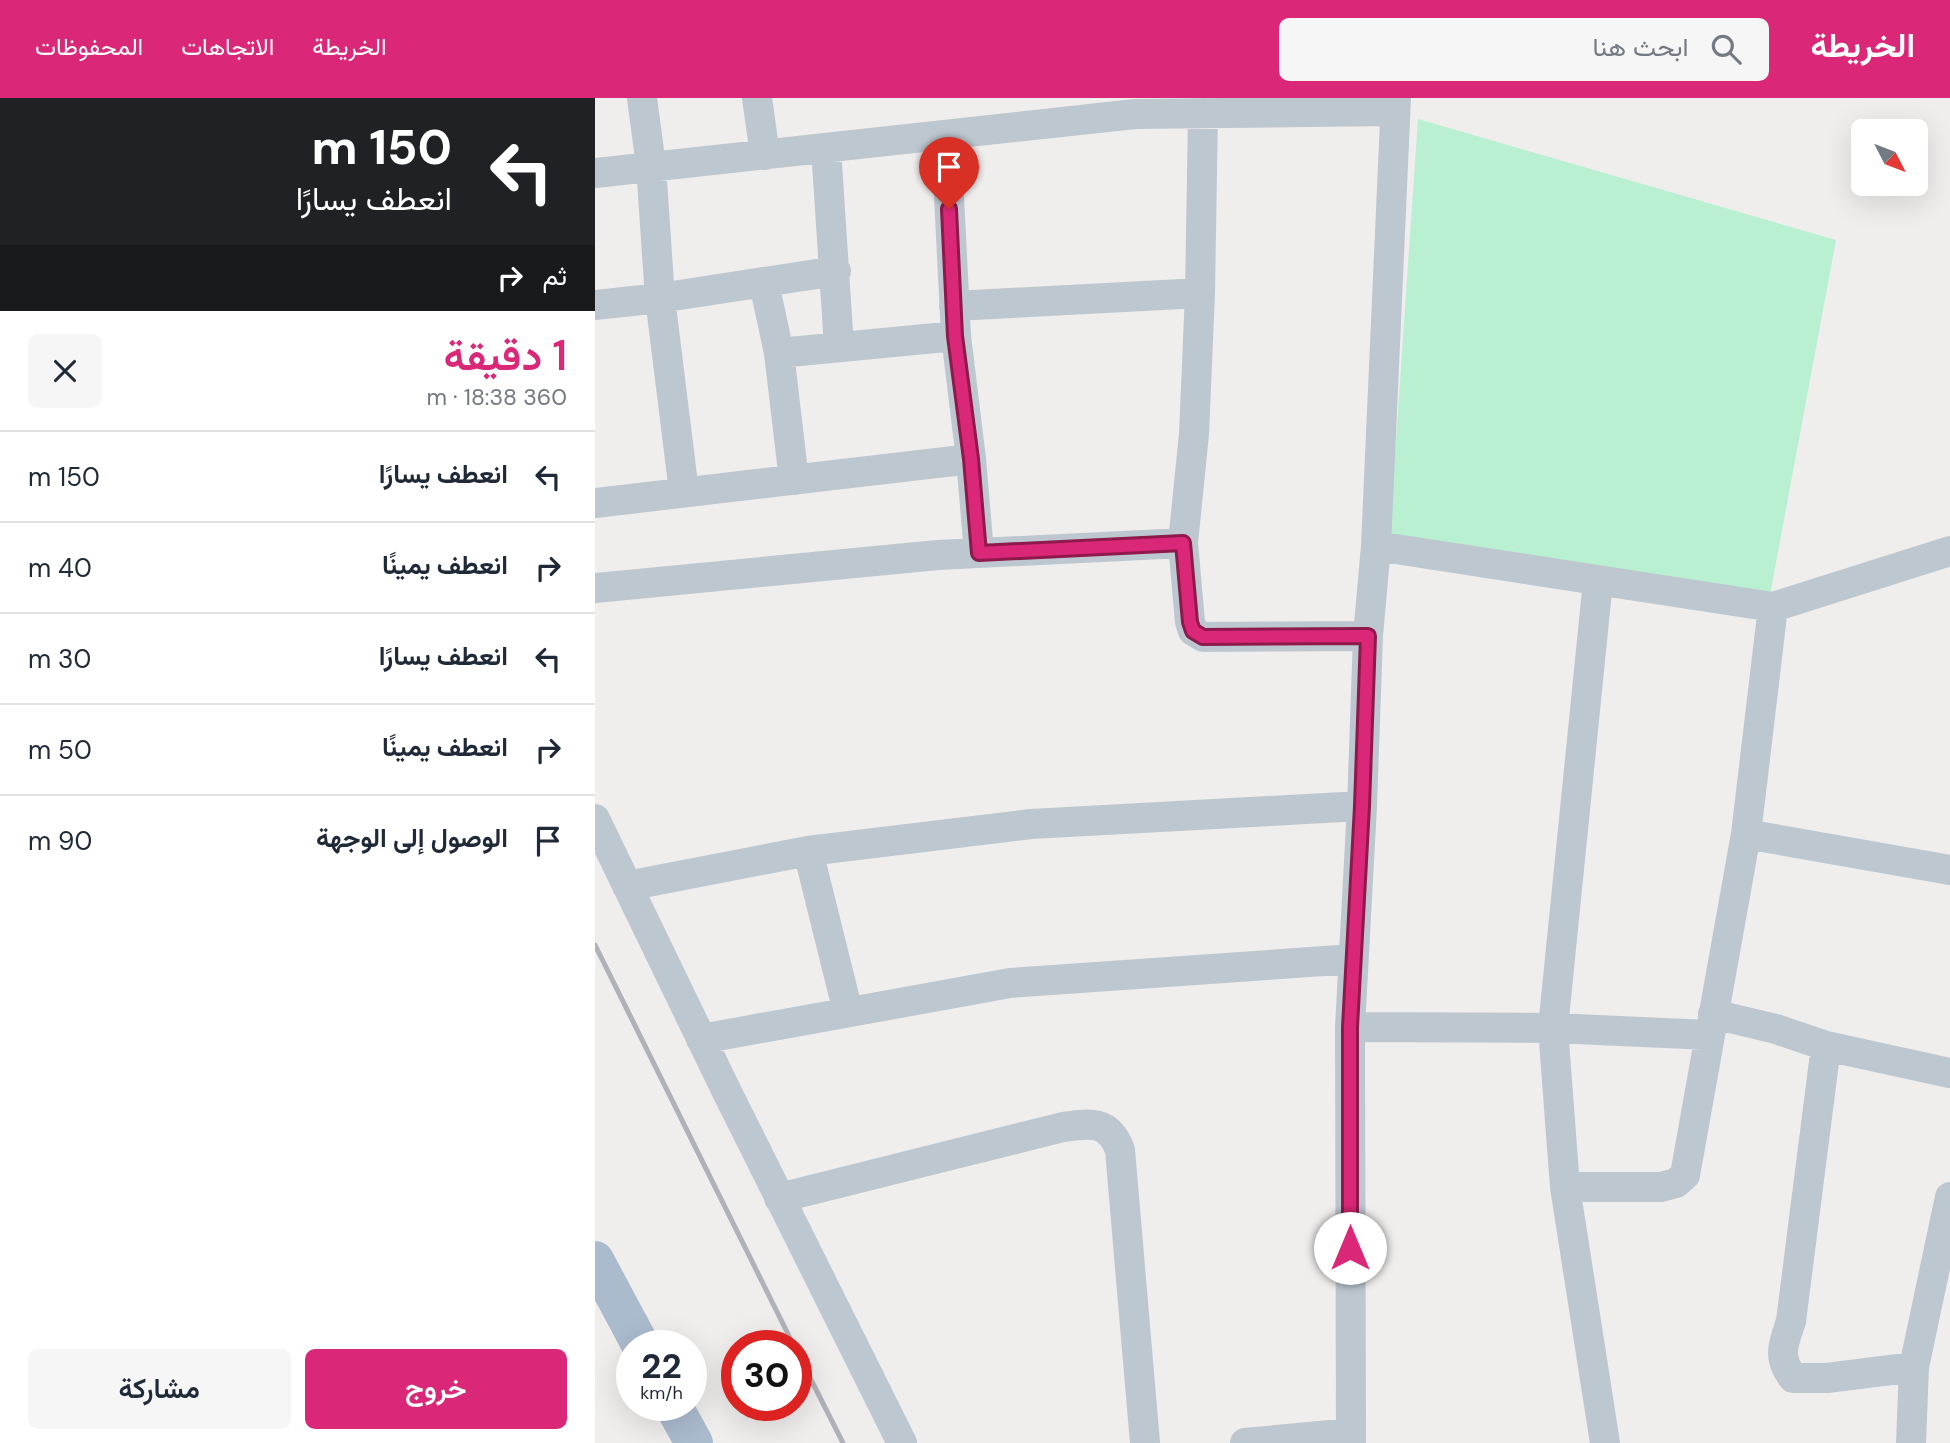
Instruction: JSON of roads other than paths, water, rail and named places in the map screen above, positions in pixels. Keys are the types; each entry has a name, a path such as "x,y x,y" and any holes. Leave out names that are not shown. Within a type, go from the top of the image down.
{"main road":[{"path":"595,1260 632,1330"},
{"path":"682,1421 694,1443"}],"street":[{"path":"642,98 651,166 660,299 684,492"},
{"path":"757,98 765,155"},
{"path":"595,173 946,136 1135,106 1203,113 1396,104 1377,546 1368,636 1350,1027 1351,1438 1244,1443"},
{"path":"1203,113 1194,434 1183,543 1190,622 1193,631 1203,637 1368,636"},
{"path":"946,136 955,336 971,459 979,553"},
{"path":"826,148 839,347"},
{"path":"595,305 660,299 836,271"},
{"path":"764,283 779,353 794,480"},
{"path":"954,306 1200,293"},
{"path":"779,353 955,336"},
{"path":"595,503 971,459"},
{"path":"595,588 979,553 1183,543"},
{"path":"1377,546 1773,607 1950,551"},
{"path":"1598,581 1553,1028 1565,1187 1605,1443"},
{"path":"1565,1187 1661,1187 1676,1183 1685,1175 1746,834 1773,607"},
{"path":"627,886 808,852 1031,824 1362,806"},
{"path":"595,819 779,1198 902,1443"},
{"path":"1746,834 1950,870"},
{"path":"808,852 848,1012"},
{"path":"701,1039 1010,983 1353,960"},
{"path":"1350,1027 1553,1028 1711,1025 1776,1029 1826,1046 1950,1073"},
{"path":"1826,1046 1791,1321 1783,1345 1784,1365 1793,1378 1827,1378 1914,1367"},
{"path":"779,1198 1063,1127 1084,1124 1107,1129 1115,1137 1120,1150 1145,1443"},
{"path":"1911,1443 1914,1367 1950,1197"}],"railway":[{"path":"595,945 786,1330"},
{"path":"812,1382 843,1443"}]}
